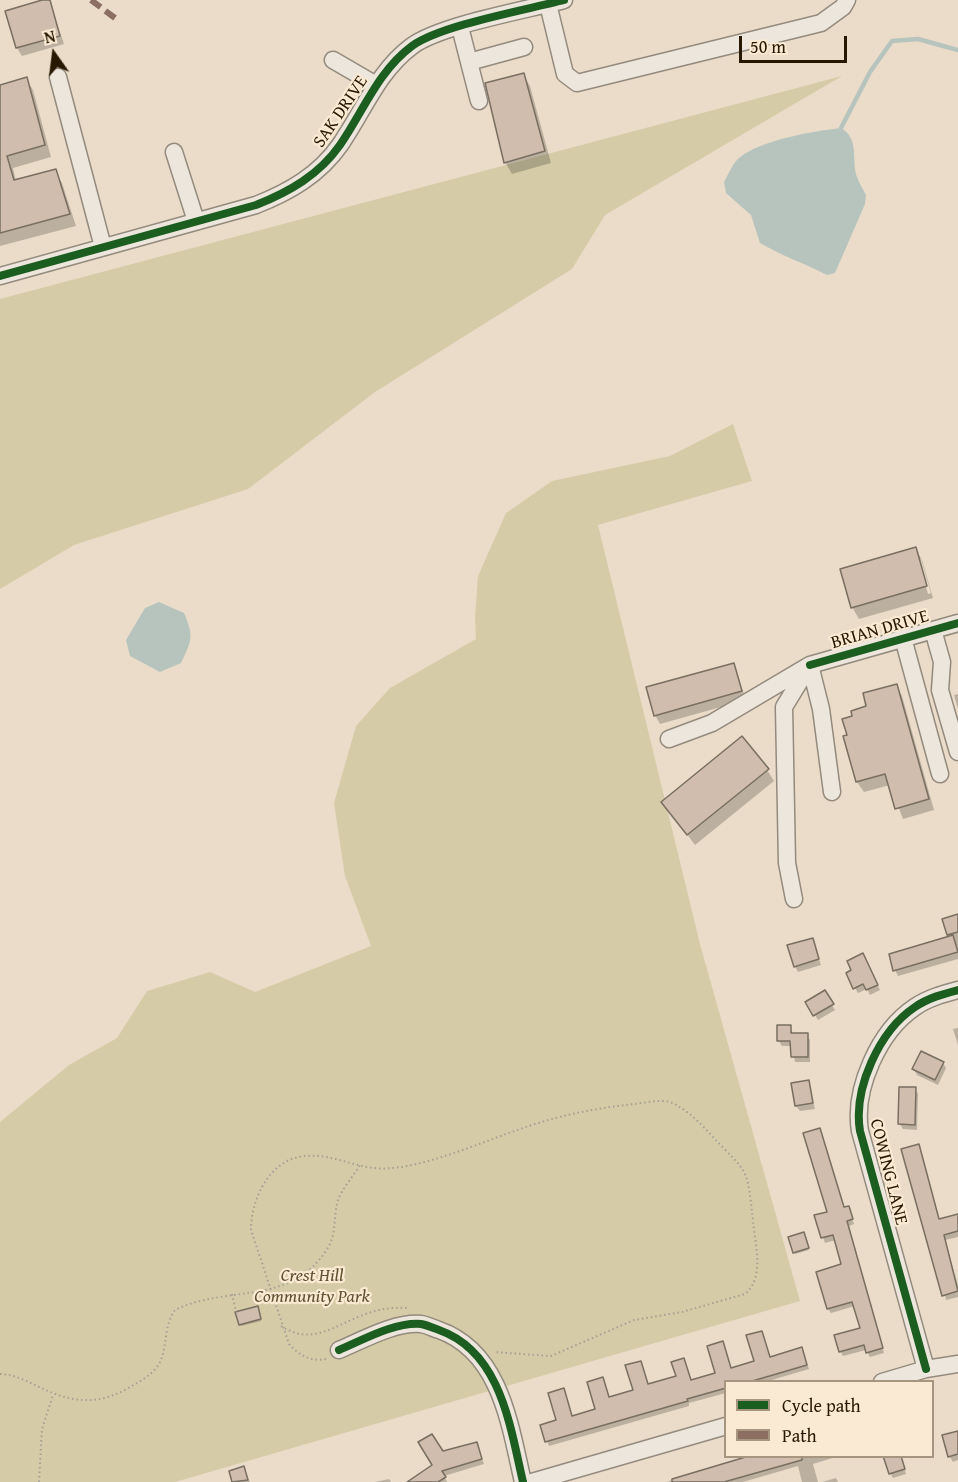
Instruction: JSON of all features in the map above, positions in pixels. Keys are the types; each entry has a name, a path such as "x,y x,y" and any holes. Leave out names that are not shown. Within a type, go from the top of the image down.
{"street":[{"path":"548,3 565,74 577,83 821,23 843,7 847,0"},
{"name":"SAK DRIVE","path":"0,276 256,205 285,193 313,176 339,147 376,85 413,46 460,27 548,3"},
{"path":"460,27 479,101"},
{"path":"469,62 524,47"},
{"path":"333,60 376,85"},
{"path":"58,77 104,247"},
{"path":"174,152 196,221"},
{"name":"BRIAN DRIVE","path":"669,739 712,723 810,665 958,623"},
{"path":"933,630 942,662 940,690 958,752"},
{"path":"903,638 940,774"},
{"path":"810,665 821,709 832,792"},
{"path":"794,899 787,863 784,707 810,665"},
{"name":"COWING LANE","path":"926,1369 864,1149 858,1105 868,1069 897,1023 928,999 958,990"},
{"path":"339,1350 396,1328 422,1324 457,1336 483,1362 499,1390 523,1482"},
{"path":"889,1380 926,1369 958,1364"},
{"path":"532,1482 724,1427"}],"path":[{"path":"339,1350 334,1358 318,1360 300,1355 289,1344 251,1230 251,1215 265,1182 287,1161 305,1156 326,1156 360,1165 389,1168 414,1164 566,1115 610,1107 668,1102 686,1111 740,1162 750,1185 757,1274 749,1290 737,1297 682,1312 634,1320 551,1356 511,1355"},
{"path":"0,1374 16,1376 53,1395 90,1402 110,1397 134,1385 148,1376 161,1361 166,1327 174,1310 193,1302 232,1294 270,1290 300,1278 329,1248 339,1198 360,1165"},
{"path":"232,1294 236,1312"},
{"path":"39,1482 42,1429 53,1395"}],"green space":[{"path":"842,76 605,215 572,269 375,392 248,489 74,545 0,589 0,299"},
{"name":"Crest Hill Community Park","path":"733,424 752,481 598,525 700,944 800,1301 175,1482 0,1482 0,1122 69,1065 117,1038 147,991 210,972 255,992 371,946 345,876 334,803 356,726 390,688 476,639 478,576 506,513 552,481 670,456"}],"shaded area":[{"path":"841,128 851,138 855,170 866,195 865,204 835,273 827,275 760,243 751,215 726,193 724,182 739,158 760,146 802,134"},
{"path":"159,602 184,613 190,633 189,643 181,663 160,672 130,656 126,640 145,608"}],"building":[{"path":"42,0 50,0 60,36 16,48 5,11"},
{"path":"524,73 545,151 504,163 485,83"},
{"path":"27,77 45,145 7,156 14,180 56,169 70,214 0,233 0,85"},
{"path":"916,547 927,586 851,608 840,569"},
{"path":"734,663 742,691 654,716 646,687"},
{"path":"897,684 929,799 895,809 885,774 856,782 843,736 847,735 842,719 852,716 851,711 866,706 863,693"},
{"path":"742,736 769,769 687,835 661,802"},
{"path":"958,914 958,932 947,935 942,919"},
{"path":"953,935 958,952 893,971 889,954"},
{"path":"813,938 819,959 794,967 787,945"},
{"path":"863,953 878,985 866,990 863,984 853,989 846,973 851,970 847,961"},
{"path":"825,990 834,1004 813,1016 805,1002"},
{"path":"777,1025 791,1025 791,1033 808,1033 808,1057 791,1057 790,1041 777,1041"},
{"path":"921,1051 944,1062 935,1080 912,1069"},
{"path":"809,1080 813,1103 795,1106 791,1083"},
{"path":"899,1087 916,1087 915,1125 898,1124"},
{"path":"820,1128 844,1207 849,1206 853,1219 847,1221 883,1348 866,1353 864,1345 839,1352 834,1335 860,1328 852,1302 827,1309 816,1272 841,1264 833,1235 821,1238 814,1215 827,1212 803,1133"},
{"path":"919,1144 939,1219 958,1214 958,1231 944,1235 958,1291 942,1296 901,1149"},
{"path":"804,1232 809,1248 793,1253 788,1237"},
{"path":"258,1306 261,1319 239,1325 235,1312"},
{"path":"762,1331 770,1357 802,1347 807,1365 756,1380 724,1380 724,1389 545,1442 540,1425 556,1420 548,1393 564,1388 572,1416 595,1409 587,1382 603,1377 609,1397 633,1390 625,1365 641,1361 648,1384 676,1376 671,1362 684,1358 691,1380 715,1373 707,1346 723,1341 731,1368 754,1361 746,1335"},
{"path":"958,1431 958,1454 948,1457 942,1435"},
{"path":"432,1434 443,1451 477,1442 482,1459 442,1471 446,1477 438,1482 407,1482 432,1465 418,1442"},
{"path":"742,1458 802,1458 802,1460 724,1482 672,1482 672,1479"},
{"path":"884,1458 902,1458 905,1469 889,1474"},
{"path":"244,1466 248,1480 232,1482 229,1471"}],"waterway":[{"path":"841,128 870,72 892,41 918,39 958,50"}],"marked path":[{"path":"91,0 119,21"}],"cycle path":[{"path":"0,276 256,205 280,194 313,174 332,156 380,80 400,56 412,46 443,31 564,0"},
{"path":"810,665 958,623"},
{"path":"926,1369 860,1131 859,1115 861,1097 871,1062 890,1031 915,1007 958,990"},
{"path":"339,1350 379,1332 411,1324 428,1326 460,1341 476,1355 489,1373 499,1393 507,1415 523,1482"}]}
